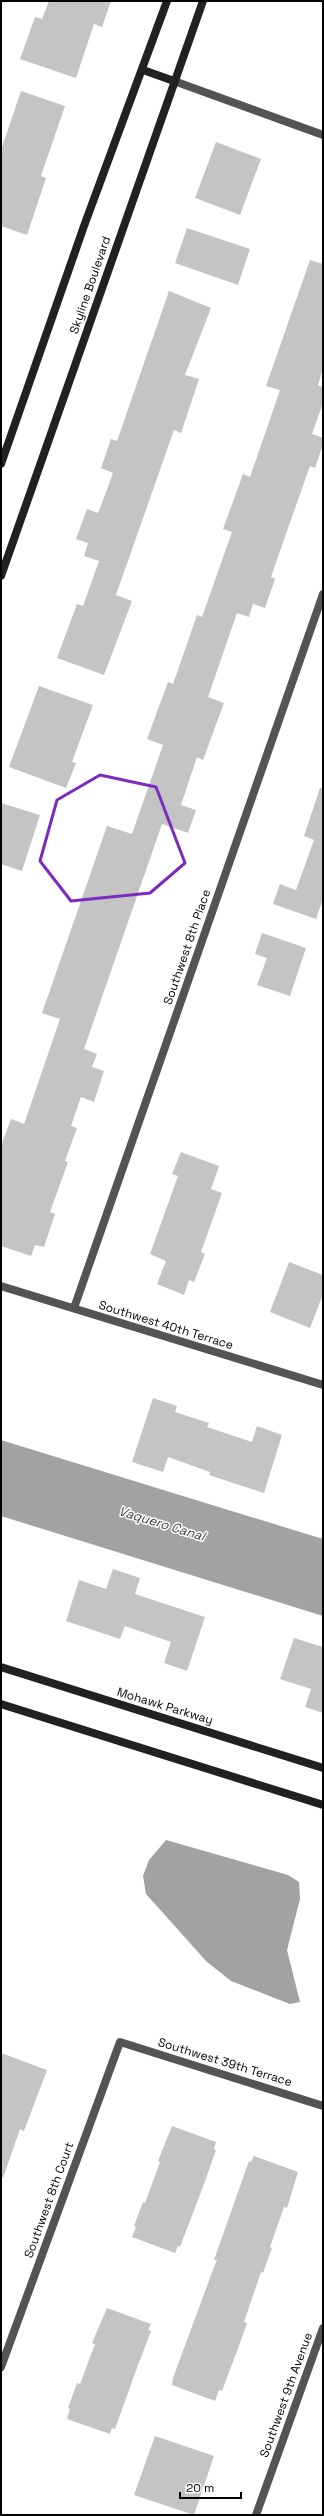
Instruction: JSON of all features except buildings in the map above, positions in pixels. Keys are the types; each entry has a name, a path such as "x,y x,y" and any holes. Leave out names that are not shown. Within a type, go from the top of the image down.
{"street":[{"name":"Skyline Boulevard","path":"1,464 84,226 143,70 167,1"},
{"name":"Skyline Boulevard","path":"1,576 202,1"},
{"path":"143,70 323,135"},
{"name":"Southwest 8th Place","path":"74,1308 323,594"},
{"name":"Southwest 40th Terrace","path":"1,1286 323,1386"},
{"name":"Mohawk Parkway","path":"1,1667 323,1768"},
{"path":"1,1704 323,1805"},
{"name":"Southwest 39th Terrace","path":"120,2042 323,2106"},
{"name":"Southwest 8th Court","path":"1,2368 120,2042"},
{"name":"Southwest 9th Avenue","path":"256,2515 323,2328"}],"highlighted area":[{"path":"100,775 156,787 185,863 150,893 71,901 40,861 57,800"}],"water":[{"name":"Vaquero Canal","path":"1,1440 323,1539 323,1616 1,1516"},
{"path":"166,1840 288,1875 299,1882 300,1899 287,1950 300,2002 290,2004 231,1981 206,1961 146,1894 143,1876 149,1860"}]}
